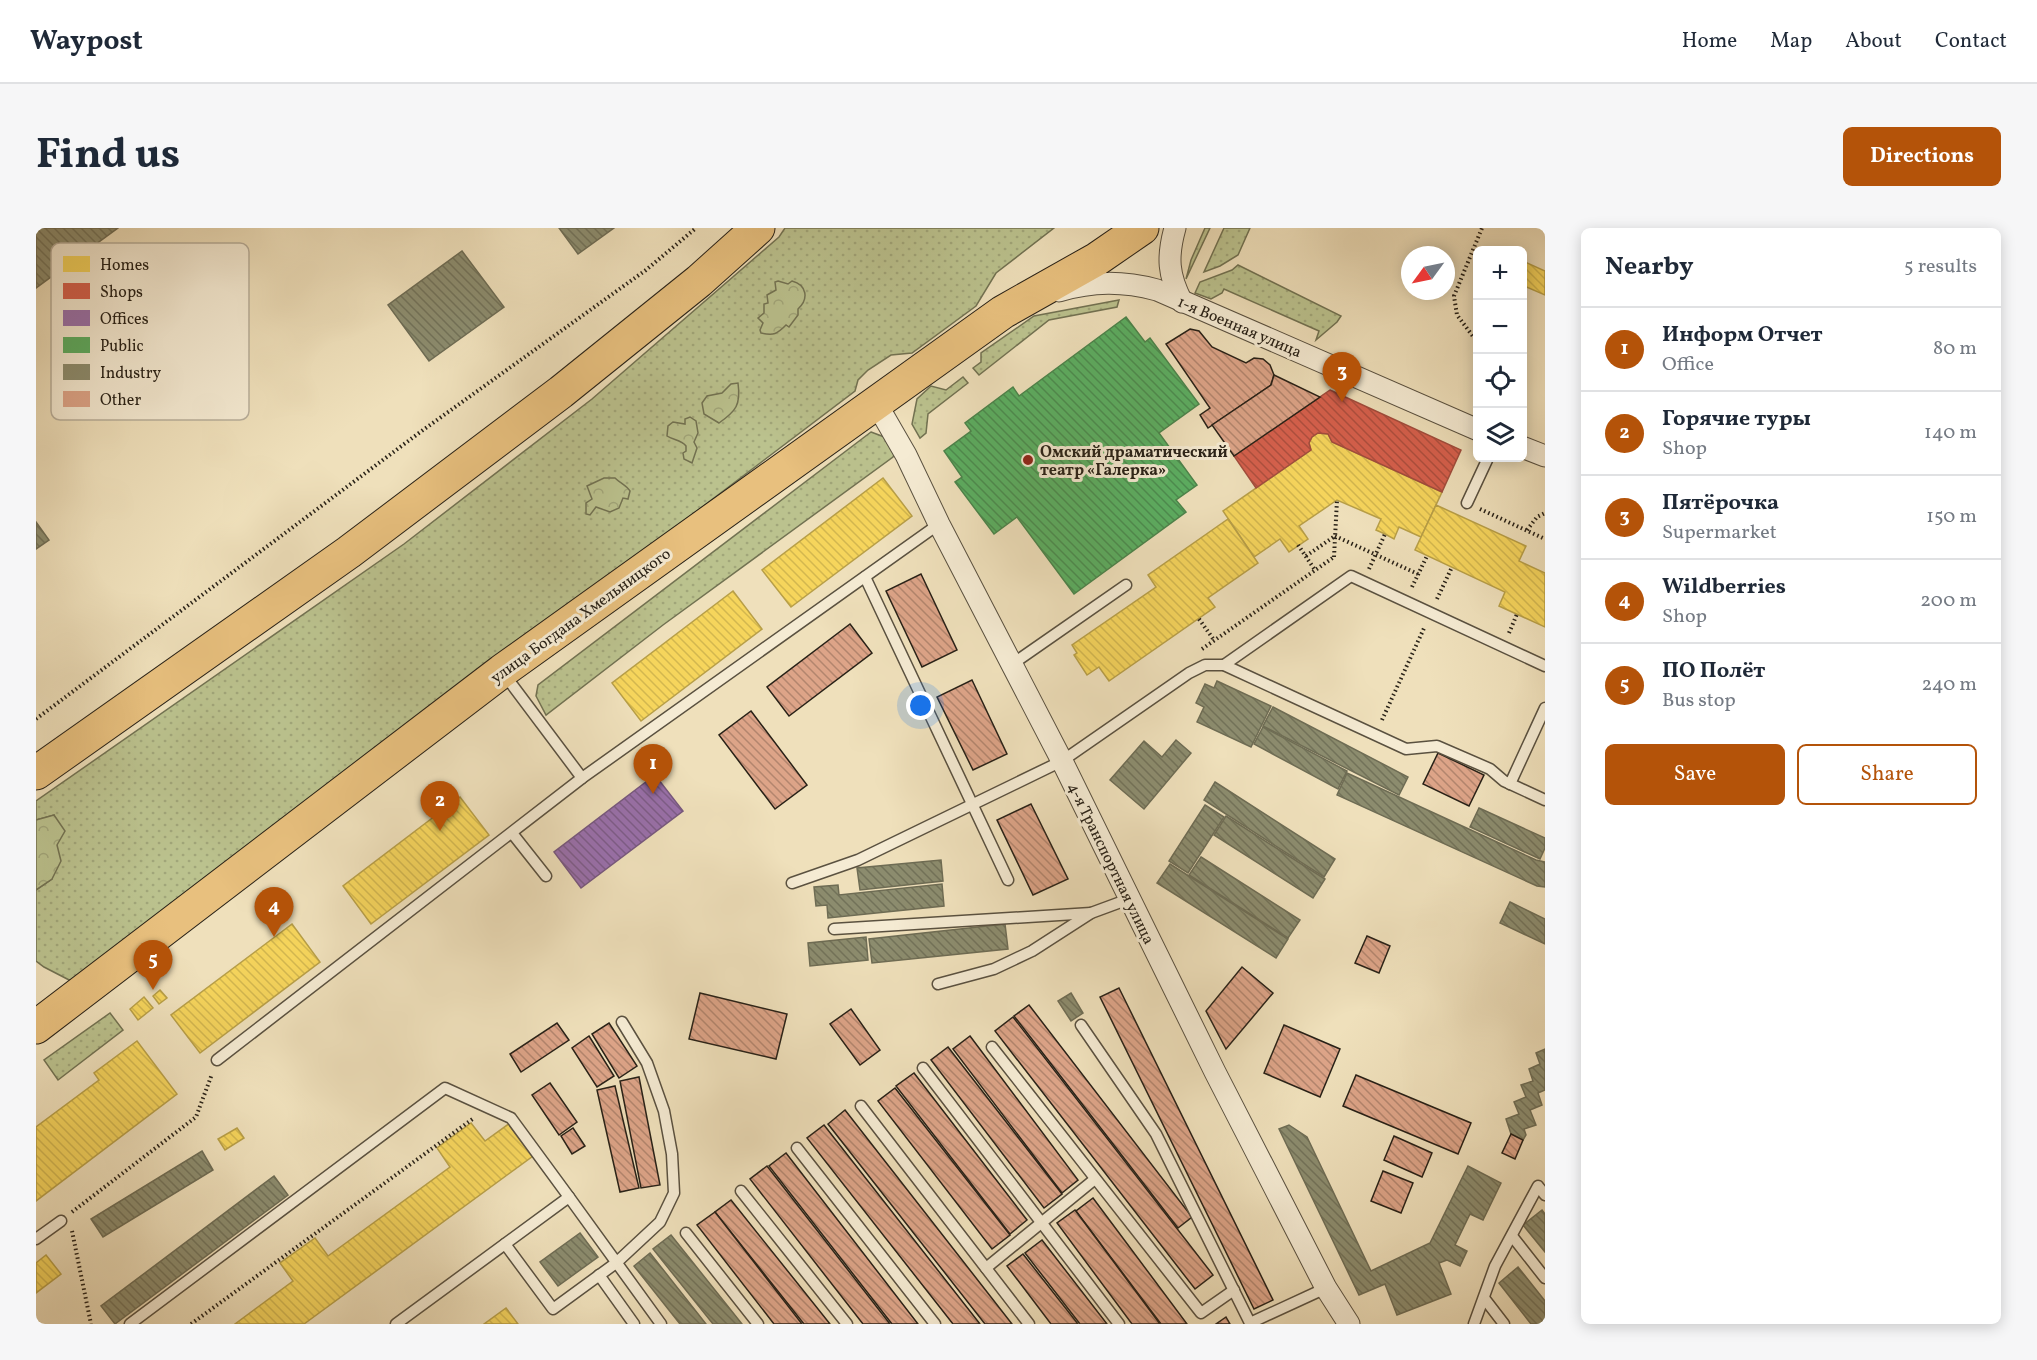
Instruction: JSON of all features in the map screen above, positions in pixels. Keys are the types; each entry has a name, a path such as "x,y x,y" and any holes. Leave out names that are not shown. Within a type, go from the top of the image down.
{"main road":[{"path":"36,773 349,552 543,406 699,281 758,228"},
{"name":"улица Богдана Хмельницкого","path":"36,1027 502,671 1003,312 1097,259 1142,228"}],"street":[{"path":"1175,228 1169,264 1173,283 1182,302"},
{"name":"1-я Военная улица","path":"1026,298 1077,286 1107,282 1138,285 1157,290 1473,428"},
{"name":"4-я Транспортная улица","path":"876,403 906,455 939,524 1062,761 1129,899 1326,1288 1349,1324"},
{"path":"1527,449 1545,456"}],"lane":[{"path":"1467,503 1486,462"},
{"path":"217,1060 582,778 939,524"},
{"path":"1224,664 1351,576 1406,602 1433,608 1545,666"},
{"path":"865,577 1008,880"},
{"path":"1011,665 1126,585"},
{"path":"792,883 858,860 1062,761 1189,673 1205,665 1224,664 1406,749 1437,746 1490,769 1504,781 1545,800"},
{"path":"502,671 582,778"},
{"path":"1510,784 1545,708"},
{"path":"513,833 546,876"},
{"path":"938,984 993,969 1032,951 1091,913 1129,899"},
{"path":"834,929 1091,913"},
{"path":"505,1244 553,1309 616,1263 660,1222 674,1193 672,1154 664,1111 648,1064 622,1022"},
{"path":"1081,1025 1156,1134 1250,1323 1326,1288"},
{"path":"992,1047 1201,1313 1234,1290"},
{"path":"923,1068 1119,1324"},
{"path":"130,1324 445,1088 511,1118 661,1324"},
{"path":"861,1106 1029,1324"},
{"path":"797,1148 935,1324"},
{"path":"986,1268 1095,1179"},
{"path":"1474,1324 1495,1266 1538,1186 1545,1195"},
{"path":"741,1191 847,1324"},
{"path":"396,1324 569,1197"},
{"path":"36,1239 61,1221"},
{"path":"686,1233 758,1324"},
{"path":"1512,1236 1545,1278"},
{"path":"599,1275 634,1324"},
{"path":"1484,1298 1504,1324"}],"path":[{"path":"36,719 414,437 646,270 696,228"},
{"path":"1473,336 1457,315 1455,296 1482,228"},
{"path":"1196,653 1334,557 1337,500"},
{"path":"1467,503 1545,538"},
{"path":"1527,530 1537,517 1545,513"},
{"path":"1368,572 1385,534"},
{"path":"1335,536 1418,574"},
{"path":"1306,556 1335,536"},
{"path":"1298,545 1315,570"},
{"path":"1406,602 1427,555"},
{"path":"1375,735 1452,567"},
{"path":"1507,636 1517,614"},
{"path":"1199,619 1214,641"},
{"path":"91,1324 72,1229 61,1221 196,1117 217,1060"},
{"path":"191,1324 472,1118 511,1118"}],"green space":[{"path":"785,228 1054,228 996,273 976,306 912,353 891,355 868,370 858,380 855,391 75,983 36,961 36,890 52,879 57,845 54,815 36,820 36,801 404,544 592,399 779,237"},
{"path":"1205,228 1210,228 1186,279 1191,260"},
{"path":"1224,228 1250,228 1238,255 1204,272"},
{"path":"1238,265 1341,316 1316,340 1319,331 1224,289 1222,293 1211,299 1195,293 1200,282 1232,270"},
{"path":"792,281 801,286 805,293 804,301 789,327 786,325 772,334 761,333 763,323 758,318 764,313 764,304 768,303 767,295 776,290 775,282 788,284"},
{"path":"1119,300 1117,307 1049,320 979,375 973,368 981,362 981,353 1034,316"},
{"path":"963,377 968,383 928,414 926,433 920,438 912,424 917,399 931,386 946,390"},
{"path":"738,383 738,402 730,415 719,423 704,414 702,403 707,396 722,393 731,384"},
{"path":"690,417 696,421 698,433 694,442 697,448 692,463 684,459 683,453 686,451 686,446 667,436 668,426 673,422 685,424 685,419"},
{"path":"871,432 887,438 897,448 893,457 663,625 546,715 536,696 538,685"},
{"path":"604,478 615,478 627,488 630,491 628,499 623,498 619,508 610,512 596,507 590,515 586,514 586,503 592,499 587,486"},
{"path":"54,815 65,831 57,845 61,861 52,879 36,890 36,820"},
{"path":"110,1013 123,1030 58,1080 44,1060"}],"building: Homes":[{"path":"1527,263 1545,271 1545,295 1527,287"},
{"path":"1318,433 1328,434 1332,442 1442,492 1421,537 1399,527 1394,539 1376,530 1381,519 1337,500 1299,526 1308,539 1289,552 1280,539 1254,557 1223,511 1311,450 1309,443"},
{"path":"883,478 912,516 791,607 762,570"},
{"path":"1436,505 1526,546 1519,561 1545,573 1545,627 1499,606 1505,592 1415,550"},
{"path":"1228,519 1258,563 1208,598 1215,607 1109,681 1099,667 1087,675 1074,655 1077,653 1072,645 1156,587 1148,575"},
{"path":"733,591 762,629 641,721 612,683"},
{"path":"460,797 489,835 371,924 343,886"},
{"path":"292,924 320,962 200,1053 171,1015"},
{"path":"160,990 167,998 159,1004 153,996"},
{"path":"144,997 153,1008 138,1020 130,1009"},
{"path":"137,1041 177,1094 36,1201 36,1127 99,1080 94,1073"},
{"path":"471,1123 485,1141 510,1123 533,1156 304,1324 235,1324 293,1281 280,1263 315,1238 328,1256 450,1167 437,1148"},
{"path":"237,1128 244,1138 225,1150 218,1139"},
{"path":"46,1255 61,1274 36,1293 36,1263"},
{"path":"506,1308 518,1324 484,1324"}],"building: Shops":[{"path":"1330,390 1461,450 1442,492 1332,442 1328,434 1318,433 1309,443 1311,450 1256,488 1234,456"}],"building: Offices":[{"path":"655,775 683,811 581,888 554,852"}],"building: Public":[{"path":"1126,317 1145,342 1150,338 1199,404 1159,433 1197,485 1176,500 1186,512 1074,594 1017,517 994,534 955,482 962,477 944,451 971,431 965,423 1013,387 1019,396"}],"building: Industry":[{"path":"36,228 118,228 98,243 51,243 51,277 36,288"},
{"path":"559,228 614,228 578,254"},
{"path":"462,251 504,307 429,361 388,305"},
{"path":"36,522 49,540 36,549"},
{"path":"1217,681 1271,706 1251,747 1197,722 1204,707 1196,703 1205,684 1214,688"},
{"path":"1273,707 1408,777 1399,795 1263,726"},
{"path":"1263,727 1347,771 1338,789 1254,744"},
{"path":"1176,740 1191,753 1144,809 1110,780 1144,741 1162,757"},
{"path":"1347,773 1536,860 1545,862 1545,887 1537,886 1337,795"},
{"path":"1215,782 1335,859 1324,877 1204,800"},
{"path":"1205,805 1224,817 1188,873 1169,861"},
{"path":"1479,808 1545,838 1545,848 1540,859 1470,827"},
{"path":"1226,816 1325,879 1313,898 1214,835"},
{"path":"1201,857 1300,920 1288,938 1189,875"},
{"path":"941,860 943,881 860,890 857,868"},
{"path":"1170,864 1288,939 1276,958 1157,883"},
{"path":"942,884 944,906 828,918 827,905 816,906 814,887 838,885 839,895"},
{"path":"1510,902 1545,919 1545,944 1500,923"},
{"path":"1005,924 1008,949 872,963 869,939"},
{"path":"866,937 868,960 810,966 808,943"},
{"path":"1071,993 1083,1013 1071,1021 1058,1001"},
{"path":"1545,1049 1545,1090 1538,1093 1542,1105 1530,1110 1536,1125 1524,1129 1526,1135 1523,1140 1511,1134 1506,1119 1519,1114 1514,1102 1526,1097 1521,1085 1533,1081 1529,1069 1540,1064 1536,1053"},
{"path":"1289,1125 1307,1137 1371,1271 1430,1243 1468,1166 1501,1183 1483,1220 1470,1214 1455,1245 1467,1251 1460,1266 1447,1260 1439,1263 1451,1294 1397,1315 1385,1284 1359,1295 1279,1129"},
{"path":"202,1151 213,1170 103,1237 91,1219"},
{"path":"274,1176 288,1195 115,1324 101,1306"},
{"path":"1542,1210 1545,1214 1545,1252 1523,1225"},
{"path":"580,1233 598,1257 558,1286 540,1262"},
{"path":"671,1235 742,1324 713,1324 653,1249"},
{"path":"650,1253 706,1324 680,1324 634,1266"},
{"path":"1518,1267 1545,1301 1545,1324 1531,1324 1499,1283"}],"building: Other":[{"path":"1190,329 1199,331 1212,347 1246,363 1254,358 1263,359 1270,365 1274,375 1271,385 1208,428 1200,415 1210,408 1166,344"},
{"path":"1274,375 1320,397 1234,456 1212,425 1271,385"},
{"path":"921,574 957,650 922,667 886,591"},
{"path":"850,624 872,653 789,716 767,687"},
{"path":"972,680 1007,754 973,770 937,697"},
{"path":"751,711 807,785 775,809 719,735"},
{"path":"1438,753 1484,775 1469,806 1423,784"},
{"path":"1031,804 1068,879 1033,895 997,820"},
{"path":"1367,936 1390,946 1379,973 1355,963"},
{"path":"1242,967 1273,993 1226,1049 1206,1011"},
{"path":"1119,988 1273,1300 1254,1309 1100,997"},
{"path":"700,993 787,1014 776,1059 689,1039"},
{"path":"1029,1005 1192,1217 1178,1228 1014,1016"},
{"path":"851,1009 880,1050 860,1065 830,1024"},
{"path":"1013,1017 1213,1275 1195,1289 995,1031"},
{"path":"557,1023 569,1040 521,1072 510,1054"},
{"path":"609,1023 637,1066 619,1078 592,1034"},
{"path":"1284,1025 1340,1049 1320,1097 1264,1073"},
{"path":"589,1036 614,1076 597,1087 572,1048"},
{"path":"970,1036 1078,1180 1062,1193 953,1049"},
{"path":"948,1047 1062,1194 1044,1208 931,1060"},
{"path":"914,1073 1027,1220 1010,1234 896,1086"},
{"path":"1356,1075 1471,1123 1458,1154 1343,1106"},
{"path":"639,1077 660,1185 641,1188 620,1081"},
{"path":"550,1083 577,1122 559,1135 532,1095"},
{"path":"615,1086 639,1188 620,1192 597,1090"},
{"path":"895,1088 1010,1235 992,1249 878,1101"},
{"path":"845,1110 1012,1324 985,1324 828,1124"},
{"path":"824,1125 980,1324 953,1324 807,1138"},
{"path":"573,1128 585,1146 572,1154 561,1136"},
{"path":"1511,1134 1523,1140 1515,1159 1502,1153"},
{"path":"1394,1136 1432,1153 1422,1177 1384,1160"},
{"path":"786,1153 918,1324 892,1324 769,1166"},
{"path":"767,1166 890,1324 863,1324 750,1179"},
{"path":"1383,1171 1413,1183 1401,1213 1371,1201"},
{"path":"1093,1198 1187,1324 1161,1324 1076,1211"},
{"path":"731,1200 830,1324 804,1324 715,1212"},
{"path":"1075,1210 1160,1324 1132,1324 1057,1223"},
{"path":"715,1212 802,1324 774,1324 697,1225"},
{"path":"1042,1240 1107,1324 1080,1324 1025,1253"},
{"path":"1023,1254 1078,1324 1051,1324 1007,1266"},
{"path":"1226,1317 1230,1324 1216,1324"}],"place":[{"name":"Пятёрочка","path":"1342,402"},
{"name":"Омский драматический театр «Галерка»","path":"1028,460"},
{"name":"Информ Отчет","path":"653,794"},
{"name":"Горячие туры","path":"440,831"},
{"name":"Wildberries","path":"274,937"},
{"name":"ПО Полёт","path":"153,990"}]}
